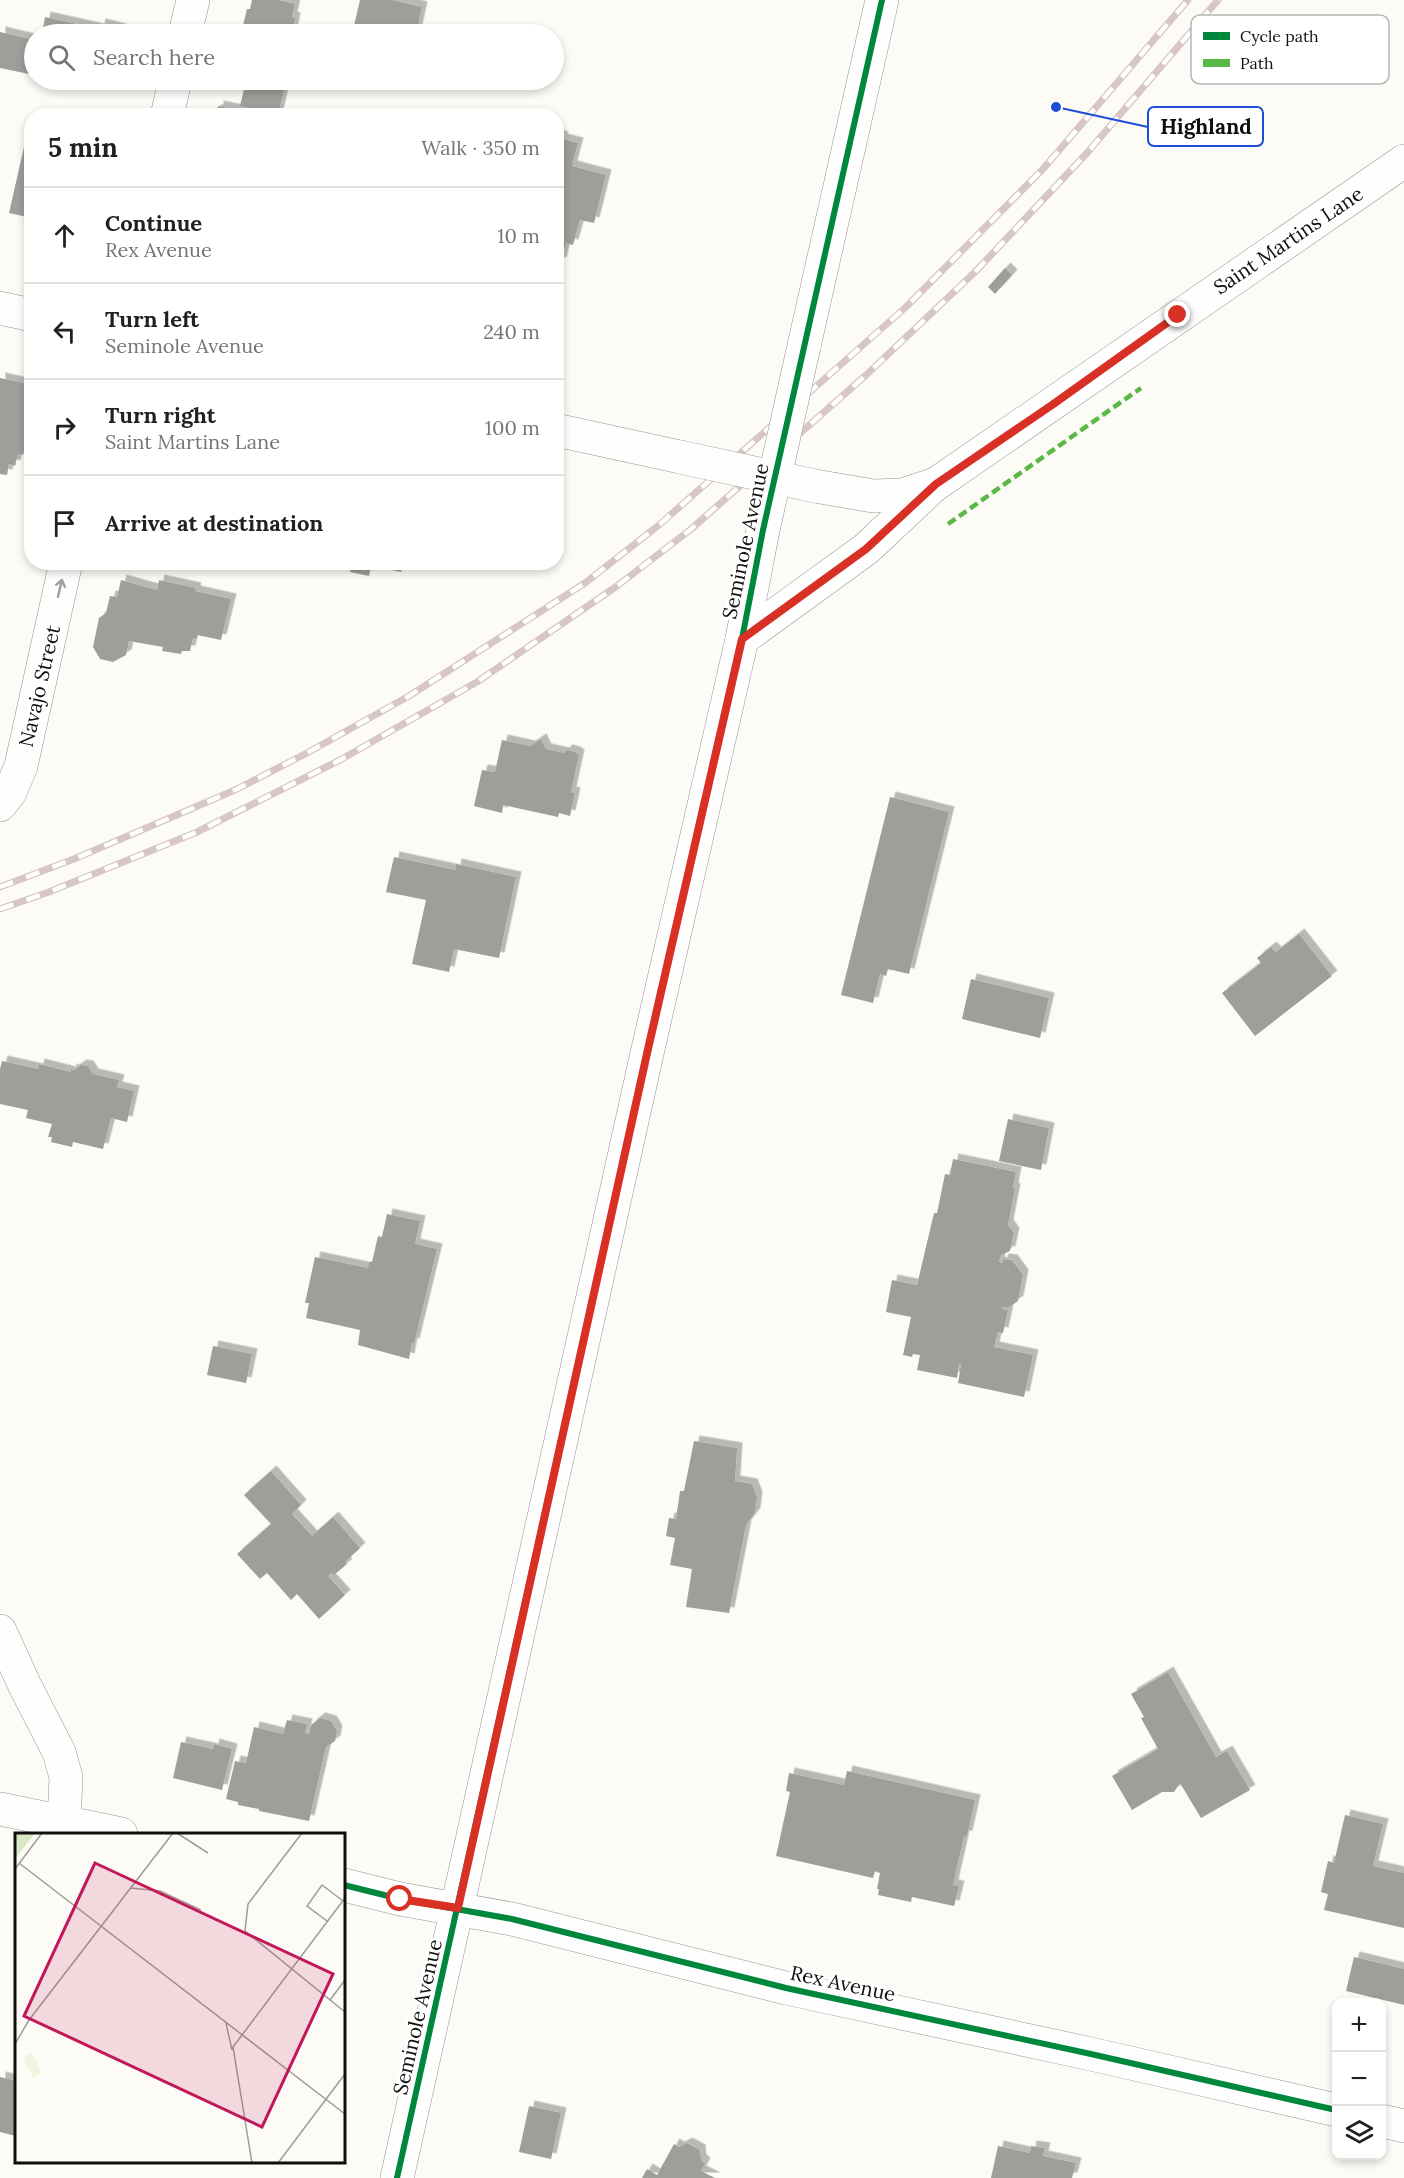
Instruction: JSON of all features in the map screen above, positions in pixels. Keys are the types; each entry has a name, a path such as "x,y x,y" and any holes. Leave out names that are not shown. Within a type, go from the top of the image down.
{"street":[{"path":"187,24 193,0"},
{"name":"Seminole Avenue","path":"398,2178 648,1049 742,639 763,530 882,0"},
{"path":"169,108 173,90"},
{"name":"Saint Martins Lane","path":"742,639 866,549 936,484 1404,161"},
{"path":"0,308 24,313"},
{"name":"Saint Martins Lane","path":"564,432 775,478 873,496 903,495 936,484"},
{"name":"Navajo Street","path":"0,805 10,792 21,766 64,570"},
{"path":"0,1631 59,1752 66,1777 64,1823"},
{"path":"0,1809 116,1833"},
{"name":"Rex Avenue","path":"345,1885 400,1899 512,1919 786,1988 1332,2109"},
{"path":"1386,2122 1404,2126"}],"building":[{"path":"252,0 279,0 295,4 292,17 295,18 294,24 243,24 247,9 250,9"},
{"path":"360,0 392,0 422,7 418,24 354,24"},
{"path":"45,17 76,24 44,24"},
{"path":"0,32 24,38 24,73 0,68"},
{"path":"244,90 284,90 280,108 240,106"},
{"path":"564,140 578,143 572,166 606,175 594,223 580,220 573,245 566,243 564,251"},
{"path":"24,147 24,216 9,213"},
{"path":"1005,268 1012,275 995,294 988,287"},
{"path":"0,378 24,383 24,451 23,455 18,454 15,466 9,464 7,475 0,474"},
{"path":"350,570 370,570 369,576 350,572"},
{"path":"121,580 157,590 159,580 231,599 221,640 197,635 197,638 193,638 190,651 182,651 181,654 162,651 163,647 129,641 126,655 113,662 100,659 93,647 99,618 106,613 110,596 117,597"},
{"path":"541,739 546,749 564,753 567,750 579,755 571,792 575,793 570,816 559,813 558,817 503,805 502,813 474,806 482,770 495,772 502,740 530,746"},
{"path":"890,797 949,812 909,974 888,969 886,976 880,974 873,1003 841,995"},
{"path":"394,857 455,870 456,864 516,877 499,958 454,949 449,972 412,964 426,900 386,892"},
{"path":"1299,934 1332,976 1255,1036 1222,993 1261,963 1257,958 1271,947 1276,952"},
{"path":"971,979 1049,998 1040,1038 962,1019"},
{"path":"2,1061 38,1069 39,1064 71,1072 71,1069 74,1070 81,1065 88,1066 93,1074 119,1080 117,1087 134,1091 127,1122 111,1118 103,1149 73,1142 72,1147 51,1142 52,1137 48,1137 52,1124 26,1118 28,1110 0,1104"},
{"path":"1008,1119 1049,1128 1041,1170 999,1161"},
{"path":"953,1159 1016,1172 1008,1225 1014,1233 1010,1251 1001,1255 999,1262 1002,1263 1003,1259 1012,1260 1023,1275 1018,1301 1002,1309 1008,1310 1003,1333 998,1332 994,1347 1033,1355 1024,1397 958,1383 961,1365 959,1364 957,1378 917,1370 920,1355 913,1354 912,1357 903,1355 911,1317 886,1312 892,1280 917,1285 945,1174 950,1175"},
{"path":"387,1214 420,1221 415,1244 437,1249 409,1359 358,1345 360,1330 306,1318 309,1303 305,1303 315,1257 368,1268 369,1262 372,1262 378,1236 382,1237"},
{"path":"213,1346 252,1354 246,1383 207,1375"},
{"path":"694,1441 737,1448 735,1481 752,1484 757,1497 755,1513 746,1525 729,1613 686,1607 692,1569 670,1565 675,1538 666,1536 669,1518 676,1519 680,1491 684,1491"},
{"path":"271,1471 301,1505 292,1514 312,1536 333,1517 360,1548 345,1562 347,1564 334,1575 332,1573 328,1576 345,1595 319,1619 297,1594 291,1600 267,1573 260,1579 237,1554 271,1524 244,1495"},
{"path":"1168,1672 1216,1757 1227,1751 1250,1790 1201,1818 1180,1783 1174,1792 1162,1792 1132,1810 1112,1776 1158,1749 1131,1694"},
{"path":"320,1718 331,1721 337,1731 335,1741 326,1747 309,1821 259,1811 259,1809 238,1805 238,1802 226,1799 235,1761 246,1763 254,1727 283,1734 287,1720 307,1724 305,1733 309,1734 311,1725"},
{"path":"181,1742 213,1749 214,1744 232,1749 222,1790 173,1778"},
{"path":"847,1771 975,1800 953,1885 959,1886 954,1906 912,1897 911,1902 878,1895 880,1873 875,1871 873,1878 776,1856 790,1792 786,1791 789,1773 844,1785"},
{"path":"1345,1815 1383,1824 1373,1866 1404,1873 1404,1928 1324,1910 1328,1894 1321,1892 1328,1861 1334,1863"},
{"path":"1354,1957 1404,1969 1404,2005 1386,2001 1386,1998 1375,1998 1346,1991"},
{"path":"0,2077 15,2081 15,2136 0,2132"},
{"path":"529,2106 561,2113 551,2159 519,2152"},
{"path":"687,2143 700,2150 701,2160 705,2163 701,2171 715,2178 642,2178 647,2169 657,2175 674,2144 679,2147"},
{"path":"998,2146 1030,2153 1031,2146 1045,2148 1043,2156 1076,2163 1072,2178 991,2178"}],"railway":[{"path":"0,887 74,859 235,790 307,753 409,696 585,583 659,525 906,307 1043,169 1188,0"},
{"path":"1205,15 1218,0"},
{"path":"0,909 49,892 197,832 340,760 477,682 617,586 690,530 865,376 975,272 1087,153 1191,32"}],"marked path":[{"path":"948,524 1141,388"}],"cycle path":[{"path":"397,2178 648,1049 742,639 763,530 882,0"},
{"path":"345,1885 400,1899 512,1919 786,1988 1332,2109"}],"place":[{"name":"Highland","path":"1056,107"}],"route":[{"path":"400,1899 458,1908 648,1049 742,639 866,549 936,484 1178,315"}]}
